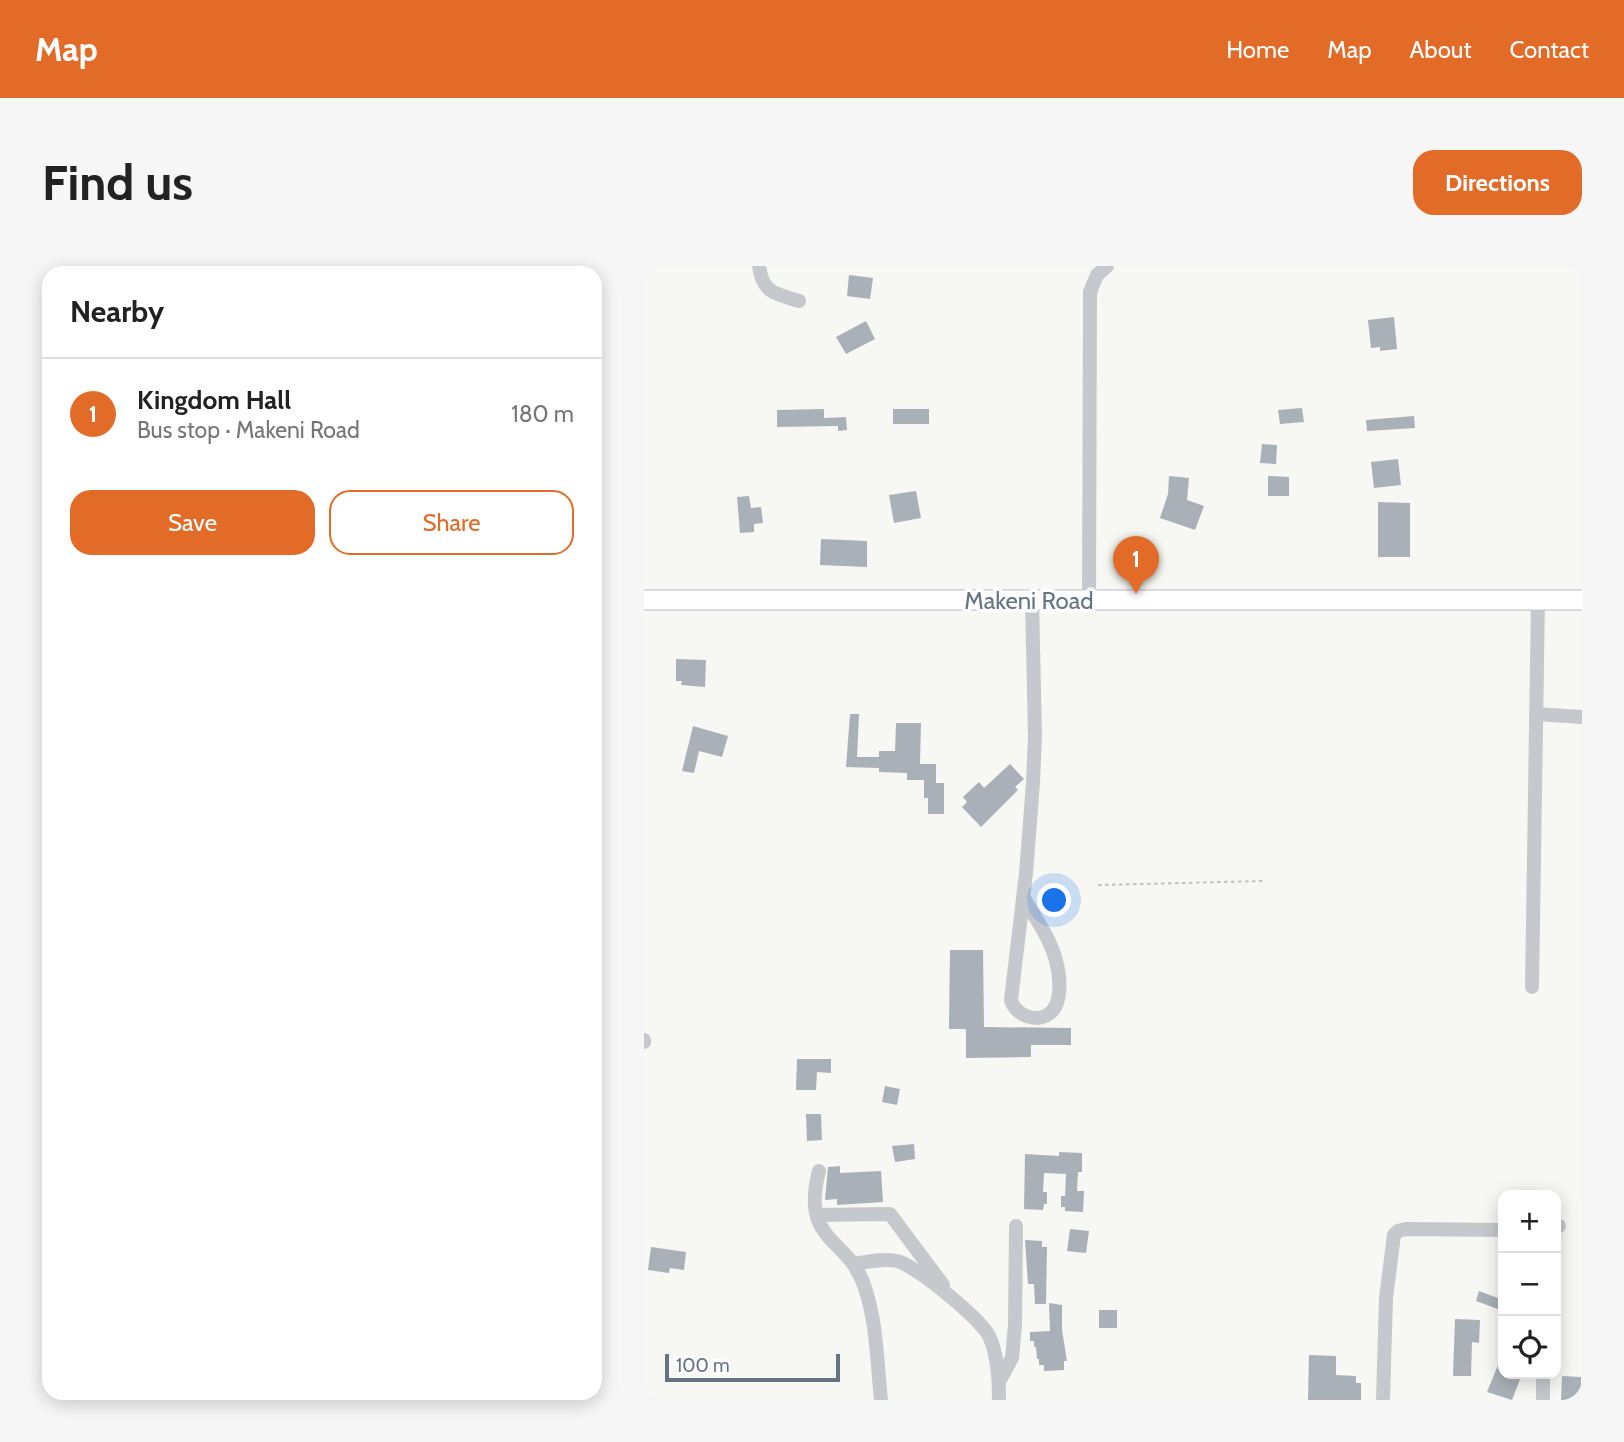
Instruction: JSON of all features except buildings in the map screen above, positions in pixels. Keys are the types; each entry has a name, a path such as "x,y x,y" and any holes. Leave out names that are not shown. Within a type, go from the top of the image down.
{"main road":[{"name":"Makeni Road","path":"644,600 1582,600"}],"street":[{"path":"759,266 761,282 766,288 799,301"},
{"path":"1089,601 1090,292 1097,275 1107,266"},
{"path":"1532,986 1538,599"},
{"path":"1024,898 1056,960 1059,982 1057,1002 1052,1012 1045,1016 1020,1014 1013,1009 1012,1000 1024,898 1035,736 1032,600"},
{"path":"1536,714 1582,717"},
{"path":"820,1171 814,1197 817,1215 831,1242 854,1264 865,1286 881,1400"},
{"path":"817,1215 890,1214 956,1303"},
{"path":"999,1382 1012,1358 1016,1226"},
{"path":"1383,1400 1386,1298 1390,1256 1398,1230 1498,1230"},
{"path":"854,1264 887,1260 901,1262 933,1283 956,1303 989,1335 999,1382 999,1400"},
{"path":"1543,1379 1543,1400"}],"path":[{"path":"1098,885 1264,881"}],"place":[{"name":"Kingdom Hall","path":"1136,594"}]}
